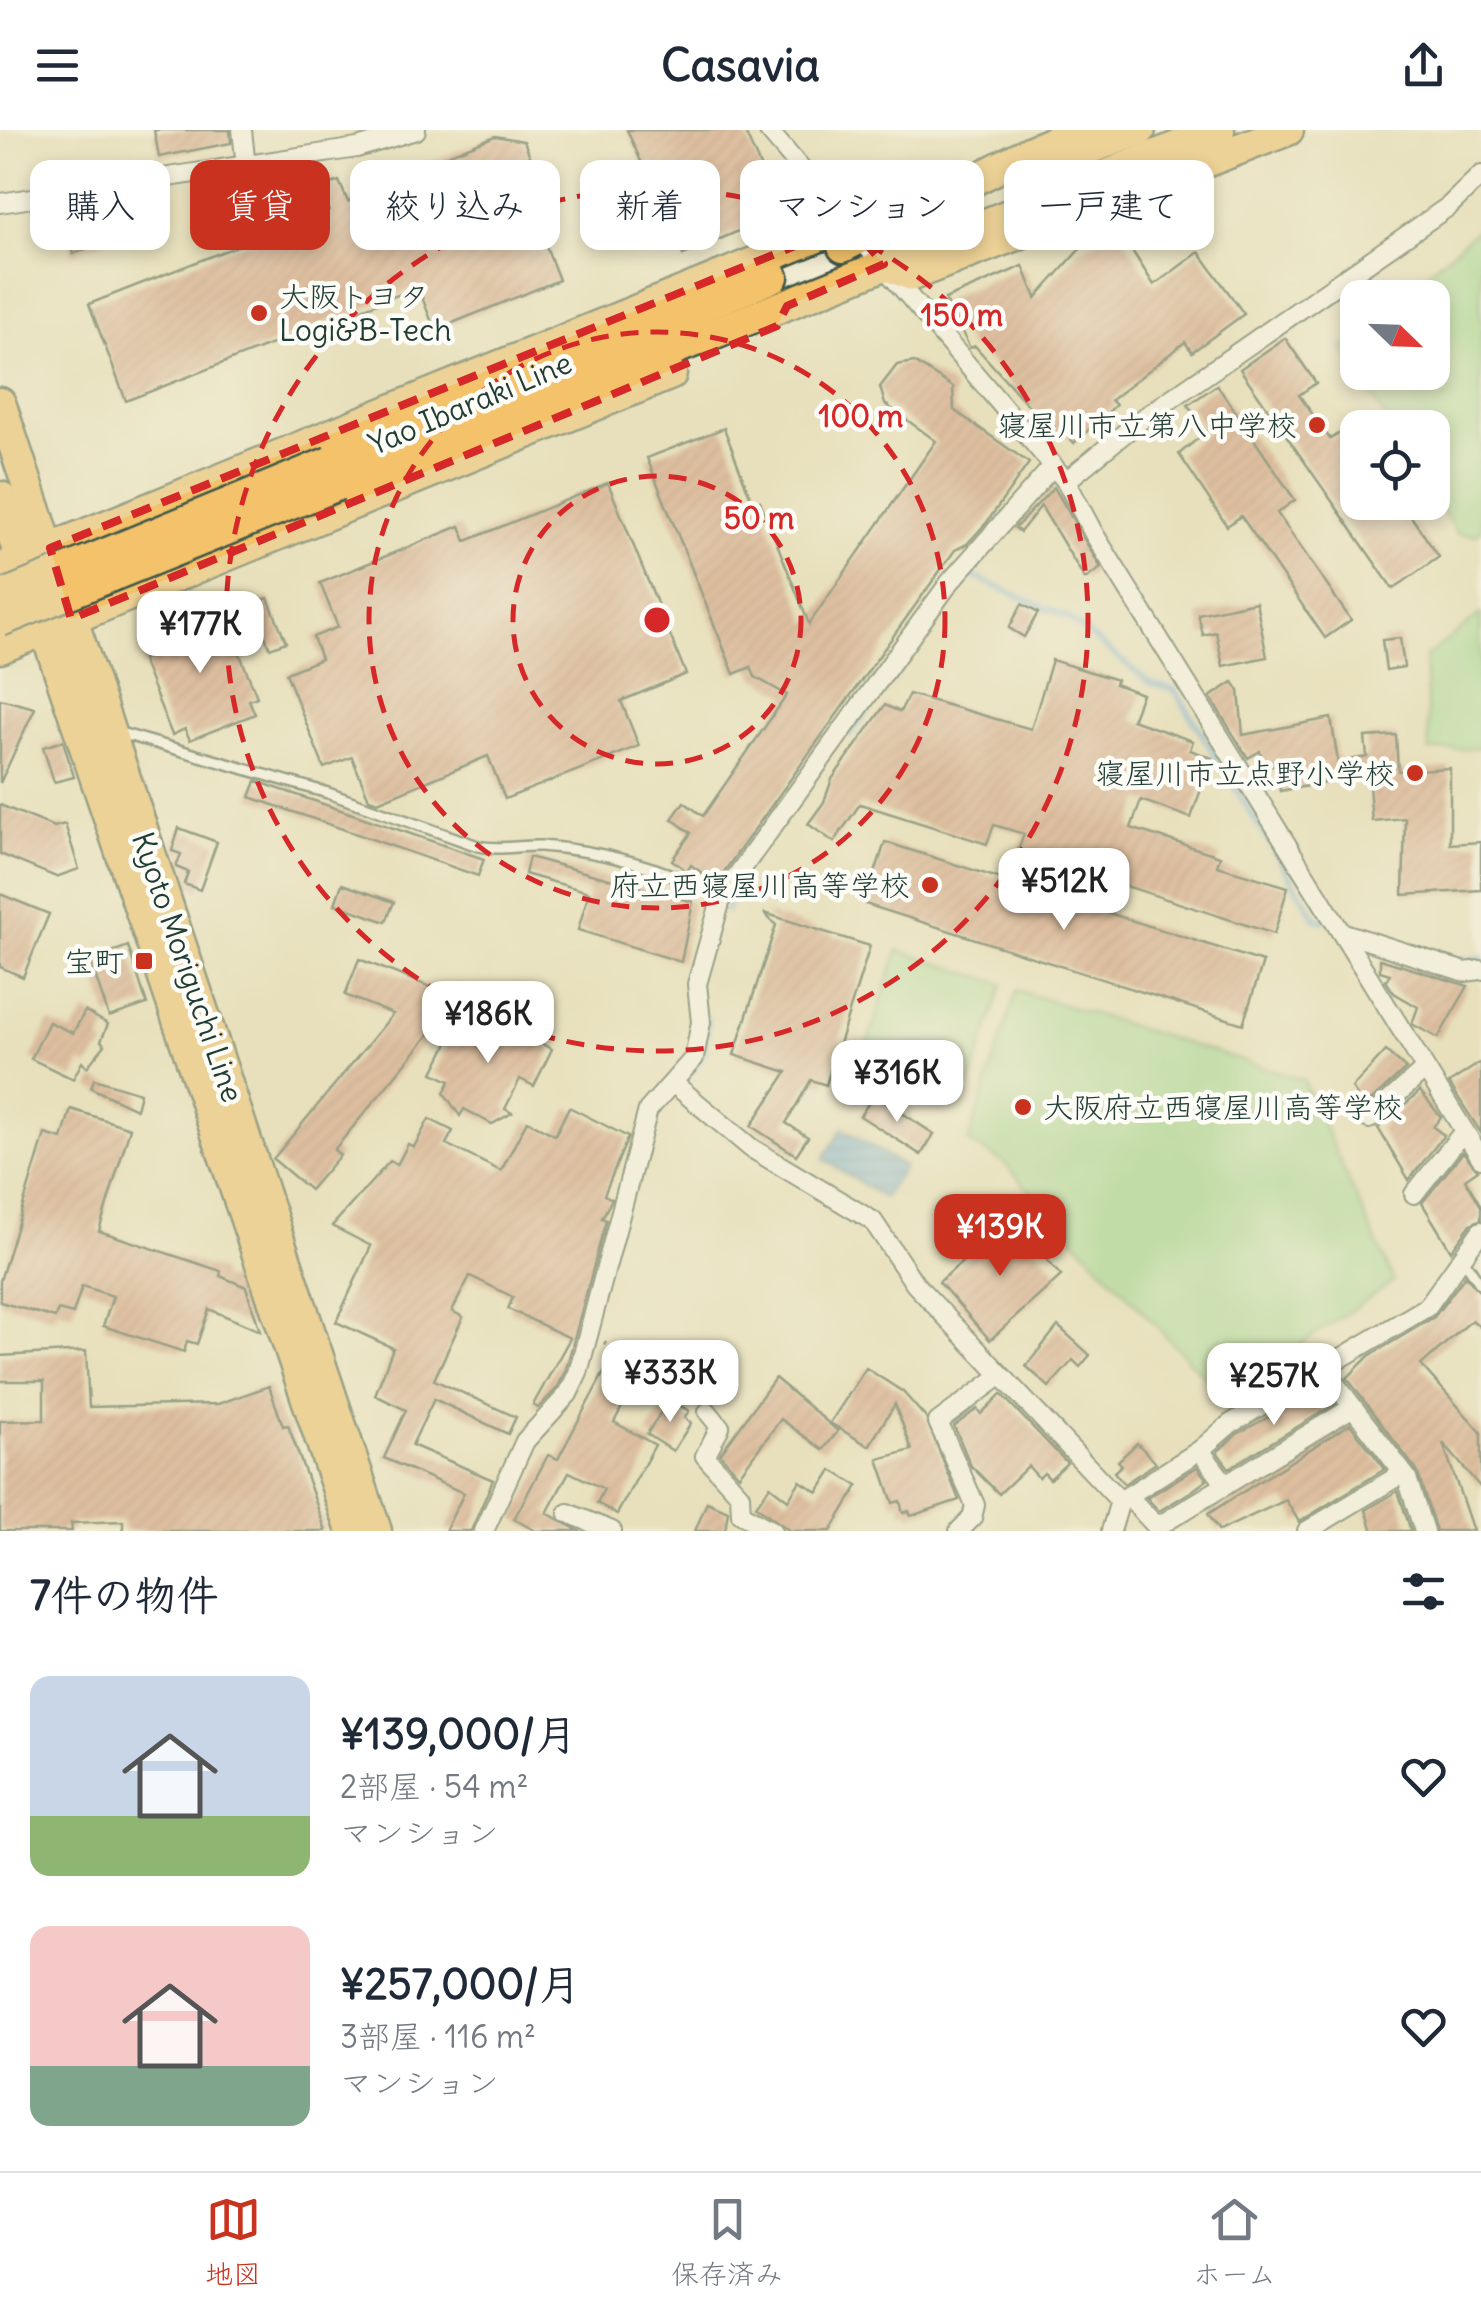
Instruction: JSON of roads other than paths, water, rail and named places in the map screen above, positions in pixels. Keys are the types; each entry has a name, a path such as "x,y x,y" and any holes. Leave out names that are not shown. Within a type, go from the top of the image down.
{"main road":[{"path":"984,175 1030,150 1082,130"},
{"path":"984,184 1140,130"},
{"name":"Yao Ibaraki Line","path":"0,596 787,306 1219,130"},
{"path":"884,264 912,275 1288,130"},
{"path":"10,565 785,250"},
{"name":"Yao Ibaraki Line","path":"0,621 837,250"},
{"path":"0,648 666,376 777,326 787,306"},
{"name":"Kyoto Moriguchi Line","path":"0,402 50,548 58,624 352,1531"},
{"name":"Kyoto Moriguchi Line","path":"0,497 10,565 58,624 108,730 376,1531"}],"street":[{"path":"242,130 245,160"},
{"path":"283,160 357,148 416,130"},
{"path":"768,130 793,160"},
{"path":"0,202 190,174"},
{"path":"1066,481 1142,419 1449,206 1481,174"},
{"path":"871,250 1066,481 1094,534 1423,1071 1481,1158"},
{"path":"484,1531 524,1441 568,1394 578,1373 648,1110 678,1086 700,1039 697,984 722,896 950,582 1053,466"},
{"path":"1341,932 1466,972 1481,970"},
{"path":"1369,1119 1423,1071"},
{"path":"678,1086 751,1148 874,1221 915,1284 1000,1376 1157,1528 1353,1407"},
{"path":"1414,1194 1464,1131"},
{"path":"1111,1531 1124,1498 1200,1450 1230,1424 1427,1307 1481,1231"},
{"path":"1324,1369 1403,1473 1424,1531"},
{"path":"959,1531 972,1518 975,1505 938,1422 1000,1376"},
{"path":"708,1412 720,1427 705,1456 740,1494 737,1522 772,1531"},
{"path":"1200,1450 1226,1485"},
{"path":"1308,1531 1403,1473"},
{"path":"568,1513 612,1531"}],"lane":[{"path":"108,730 328,793 478,846 499,850 536,846 588,852 664,868 722,896"},
{"path":"1462,1258 1481,1285"}],"water":[{"path":"843,1128 904,1167 884,1198 823,1159"}],"waterway":[{"path":"850,735 970,575 1067,617 1150,683 1175,690 1316,919 1324,921"},
{"path":"726,911 739,886"},
{"path":"1349,927 1390,939"},
{"path":"1454,960 1481,958"},
{"path":"686,1080 704,1053 708,1019"}],"place":[{"name":"大阪トヨタ Logi&B-Tech","path":"259,313"},
{"name":"寝屋川市立第八中学校","path":"1317,425"},
{"name":"寝屋川市立点野小学校","path":"1415,773"},
{"name":"府立西寝屋川高等学校","path":"930,885"},
{"name":"宝町","path":"144,961"},
{"name":"大阪府立西寝屋川高等学校","path":"1023,1107"}]}
